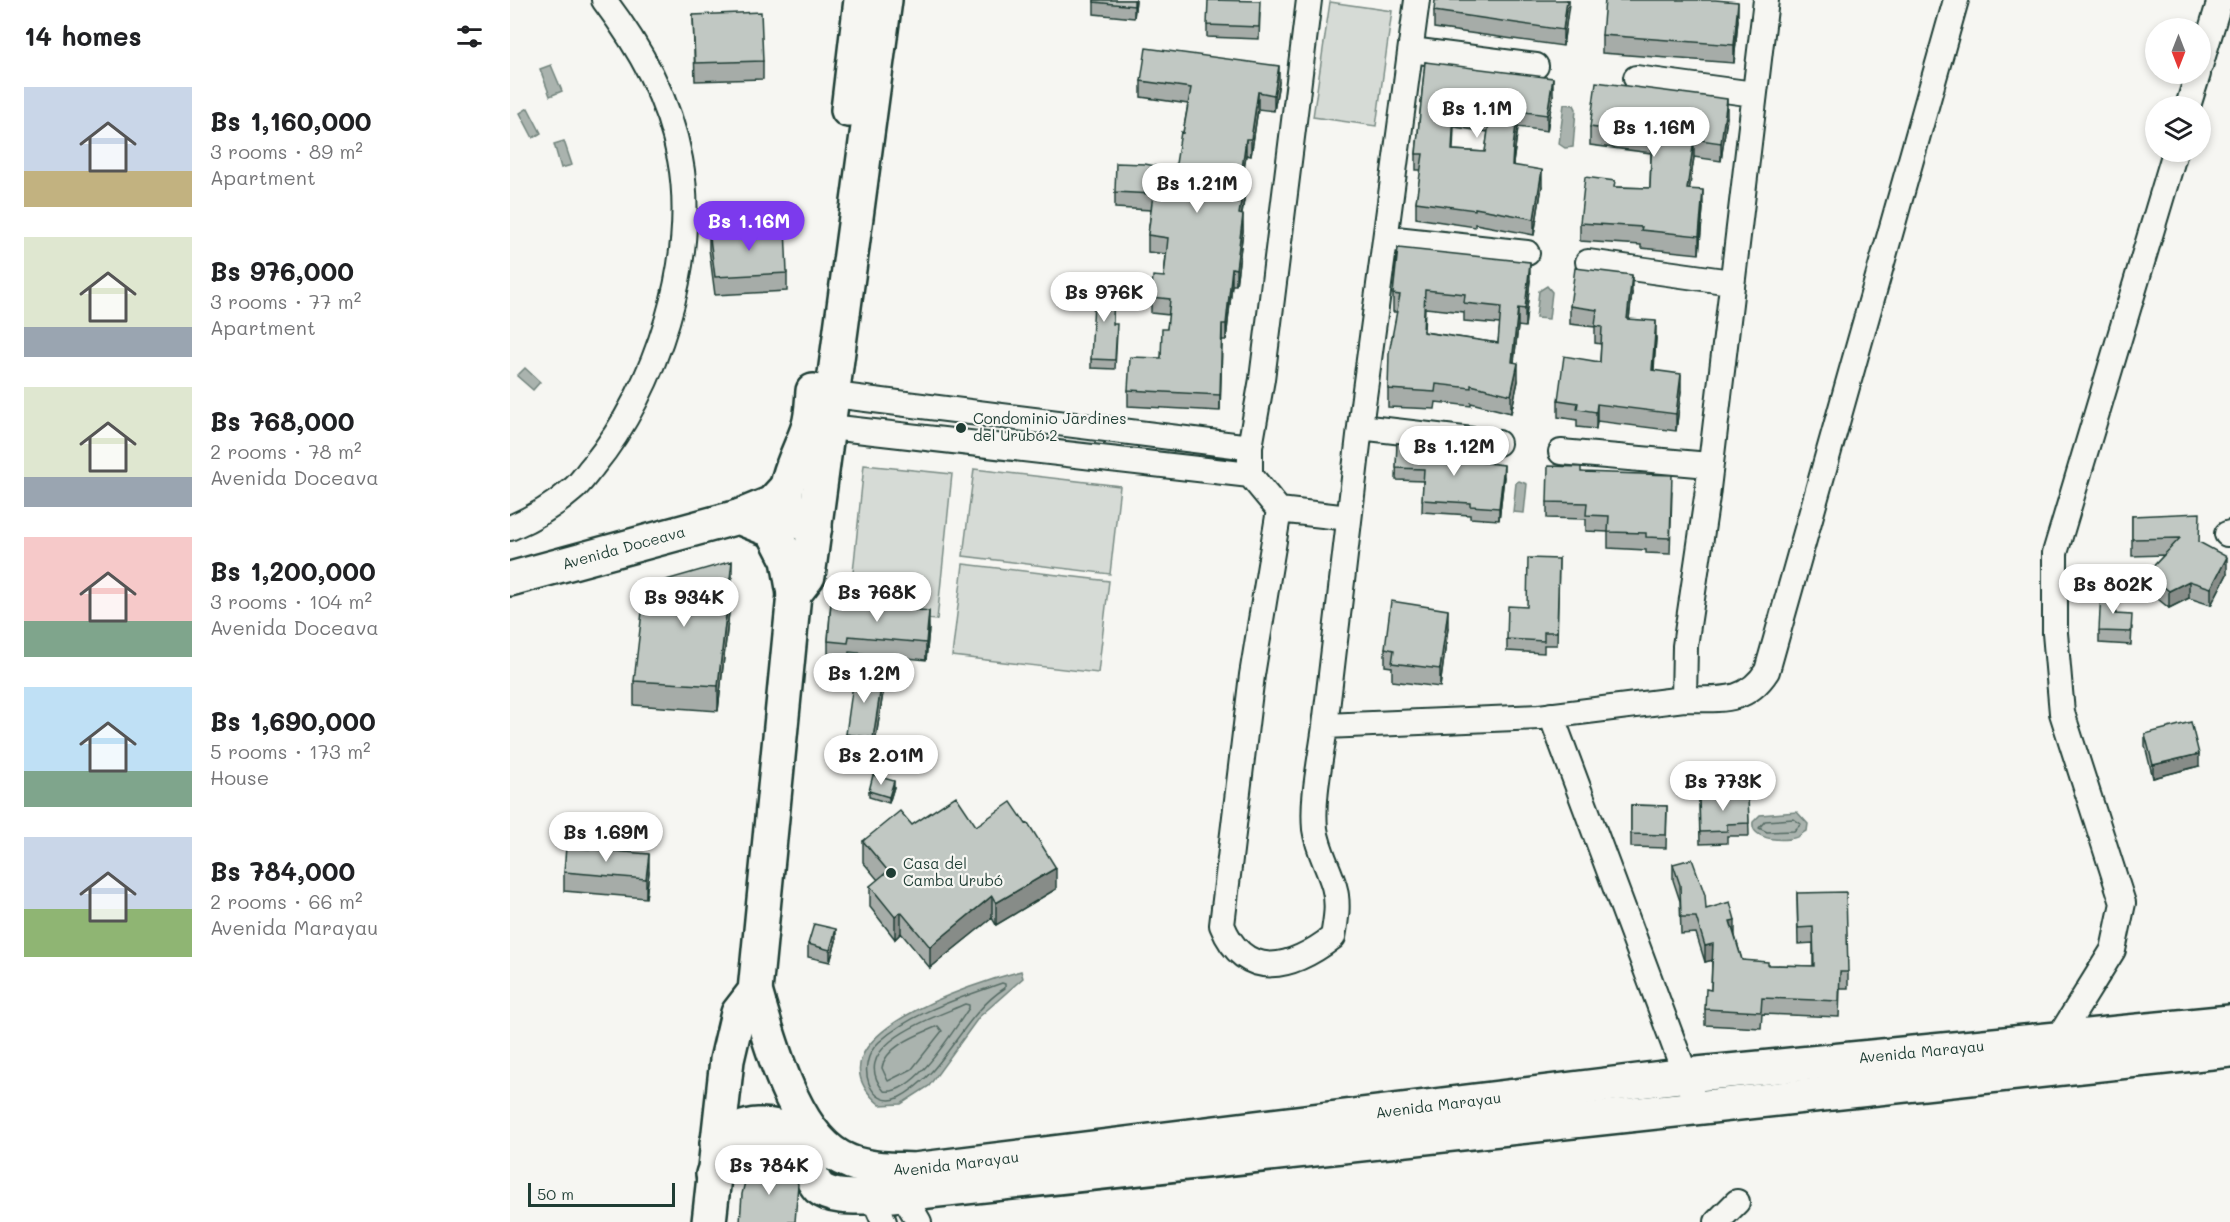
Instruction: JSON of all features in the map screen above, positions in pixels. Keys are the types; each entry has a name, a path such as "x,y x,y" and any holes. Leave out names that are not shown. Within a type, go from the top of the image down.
{"street":[{"path":"510,528 522,523 573,489 612,442 645,377 670,313 685,234 686,201 680,159 666,108 644,58 604,0"},
{"path":"815,527 797,520 789,511 784,490 809,426 861,0"},
{"path":"794,594 808,576 830,427 885,0"},
{"path":"1309,0 1262,379 1250,447 1250,475 1278,510 1349,518"},
{"path":"1278,510 1252,675 1222,925 1228,942 1244,958 1263,965 1294,961 1314,952 1333,937 1338,913 1335,887 1321,856 1315,806 1360,427 1417,0"},
{"path":"1684,699 1685,646 1766,0"},
{"path":"1325,726 1551,715 1684,699 1722,699 1744,695 1759,683 1767,671 1956,0"},
{"path":"2211,30 2220,0"},
{"path":"1412,50 1536,66"},
{"path":"1636,78 1754,94"},
{"path":"2037,1072 2113,950 2123,903 2062,713 2055,633 2055,553 2172,162"},
{"path":"1386,238 1527,253"},
{"path":"1588,262 1731,282"},
{"path":"834,395 1250,447"},
{"path":"830,427 1250,475"},
{"path":"1360,427 1498,443"},
{"path":"1561,452 1709,465"},
{"name":"Avenida Doceava","path":"510,579 738,517 772,503 784,490"},
{"path":"709,1222 728,1060 738,1013 755,991 794,594 788,560 773,531 738,517"},
{"path":"1551,715 1687,1075 1697,1109"},
{"name":"Avenida Marayau","path":"755,991 775,1059 794,1103 817,1139 848,1162 877,1169 914,1170 1687,1075 2230,1022"},
{"name":"Avenida Marayau","path":"715,1158 743,1128 756,1126 779,1128 799,1137 819,1187 826,1192 886,1204 1697,1109 2230,1050"},
{"path":"1717,1222 1737,1202"},
{"path":"886,1204 919,1222"}],"shaded area":[{"path":"1330,2 1392,11 1376,126 1313,117"},
{"path":"864,465 952,474 937,620 849,612"},
{"path":"974,469 1120,486 1110,574 963,556"},
{"path":"963,564 1109,581 1098,673 952,656"}],"water":[{"path":"551,65 562,91 550,96 540,69"},
{"path":"1564,104 1574,105 1576,109 1573,147 1565,148 1559,144"},
{"path":"528,108 541,133 533,138 520,113"},
{"path":"564,141 572,165 561,168 554,144"},
{"path":"1547,286 1552,292 1549,319 1536,318 1539,291"},
{"path":"525,368 540,382 533,390 517,376"},
{"path":"1519,481 1527,484 1524,513 1513,512 1516,483"},
{"path":"1797,812 1808,824 1807,831 1794,838 1772,839 1764,837 1754,829 1753,822 1760,815"},
{"path":"1021,971 1023,978 979,1017 929,1086 901,1104 880,1105 861,1080 862,1057 878,1036 904,1017 936,1001 969,987"}],"building":[{"path":"1094,0 1134,0 1134,6 1094,2"},
{"path":"1208,0 1260,1 1259,27 1207,25"},
{"path":"1435,0 1567,0 1563,30 1434,11"},
{"path":"1605,0 1738,2 1734,45 1602,35"},
{"path":"761,12 763,61 695,63 693,15"},
{"path":"1146,48 1279,66 1274,95 1258,92 1251,139 1246,139 1241,176 1245,176 1239,214 1243,215 1236,269 1232,268 1226,324 1222,324 1220,395 1128,390 1130,357 1161,358 1162,329 1167,329 1170,299 1151,297 1153,276 1164,277 1168,238 1148,235 1153,194 1115,192 1116,163 1145,164 1175,170 1191,88 1141,81"},
{"path":"1425,62 1553,78 1547,115 1518,111 1513,147 1512,165 1542,170 1534,219 1475,208 1475,210 1416,202 1423,154 1416,154","holes":["1454,111 1490,116 1485,152 1452,150"]},
{"path":"1596,82 1727,99 1721,143 1694,139 1687,189 1703,190 1699,236 1641,230 1642,227 1580,223 1585,177 1615,181 1614,187 1650,188 1652,135 1590,127"},
{"path":"785,228 787,273 715,277 709,230"},
{"path":"1398,248 1530,262 1525,309 1518,308 1512,362 1518,363 1511,395 1471,385 1471,388 1436,384 1435,392 1388,389 1389,353 1400,295 1393,294","holes":["1425,290 1465,294 1464,303 1501,307 1498,343 1423,332"]},
{"path":"1575,268 1632,275 1627,319 1656,321 1652,370 1681,374 1676,414 1597,404 1596,412 1577,409 1578,403 1558,400 1564,356 1600,362 1602,327 1595,326 1597,310 1570,306"},
{"path":"1095,283 1114,283 1113,324 1117,324 1115,360 1091,359"},
{"path":"1397,443 1427,445 1427,456 1504,465 1499,508 1470,506 1470,503 1422,500 1424,469 1396,468"},
{"path":"1548,466 1581,467 1581,472 1672,475 1670,538 1646,537 1646,533 1608,532 1609,516 1586,515 1587,503 1547,502"},
{"path":"2200,513 2199,542 2227,557 2211,588 2189,581 2169,591 2147,573 2180,538 2132,539 2132,516"},
{"path":"1528,558 1559,559 1557,632 1544,632 1544,641 1507,639 1508,606 1527,607"},
{"path":"732,561 718,686 634,681 645,586"},
{"path":"2101,590 2116,591 2115,614 2132,615 2131,632 2099,631"},
{"path":"1391,601 1448,610 1440,669 1392,663 1394,650 1385,648"},
{"path":"831,602 929,611 926,643 849,636 848,643 828,641"},
{"path":"855,670 883,674 873,738 846,734"},
{"path":"2191,722 2199,754 2153,765 2145,734"},
{"path":"873,775 894,781 889,797 869,791"},
{"path":"956,796 976,826 1011,802 1026,824 1028,823 1056,868 996,903 992,896 930,947 901,912 895,917 870,886 888,871 863,841 900,811 912,825"},
{"path":"1748,796 1749,823 1727,824 1727,831 1700,832 1699,797"},
{"path":"1631,805 1667,806 1666,835 1631,834"},
{"path":"566,847 649,854 646,879 564,872"},
{"path":"1692,859 1705,895 1706,909 1730,902 1735,920 1730,921 1742,960 1768,962 1768,965 1814,966 1813,927 1798,928 1797,893 1846,892 1848,972 1840,972 1839,1001 1762,998 1761,1012 1705,1009 1706,989 1711,990 1713,944 1705,946 1696,917 1681,917 1680,885 1673,864"},
{"path":"814,924 836,929 830,950 808,944"},
{"path":"760,1165 775,1166 783,1170 788,1181 796,1180 798,1184 795,1222 740,1222 742,1194 747,1174"}],"place":[{"name":"Condominio Jardines del Urubó 2","path":"961,428"},
{"name":"Casa del Camba Urubó","path":"891,873"}]}
